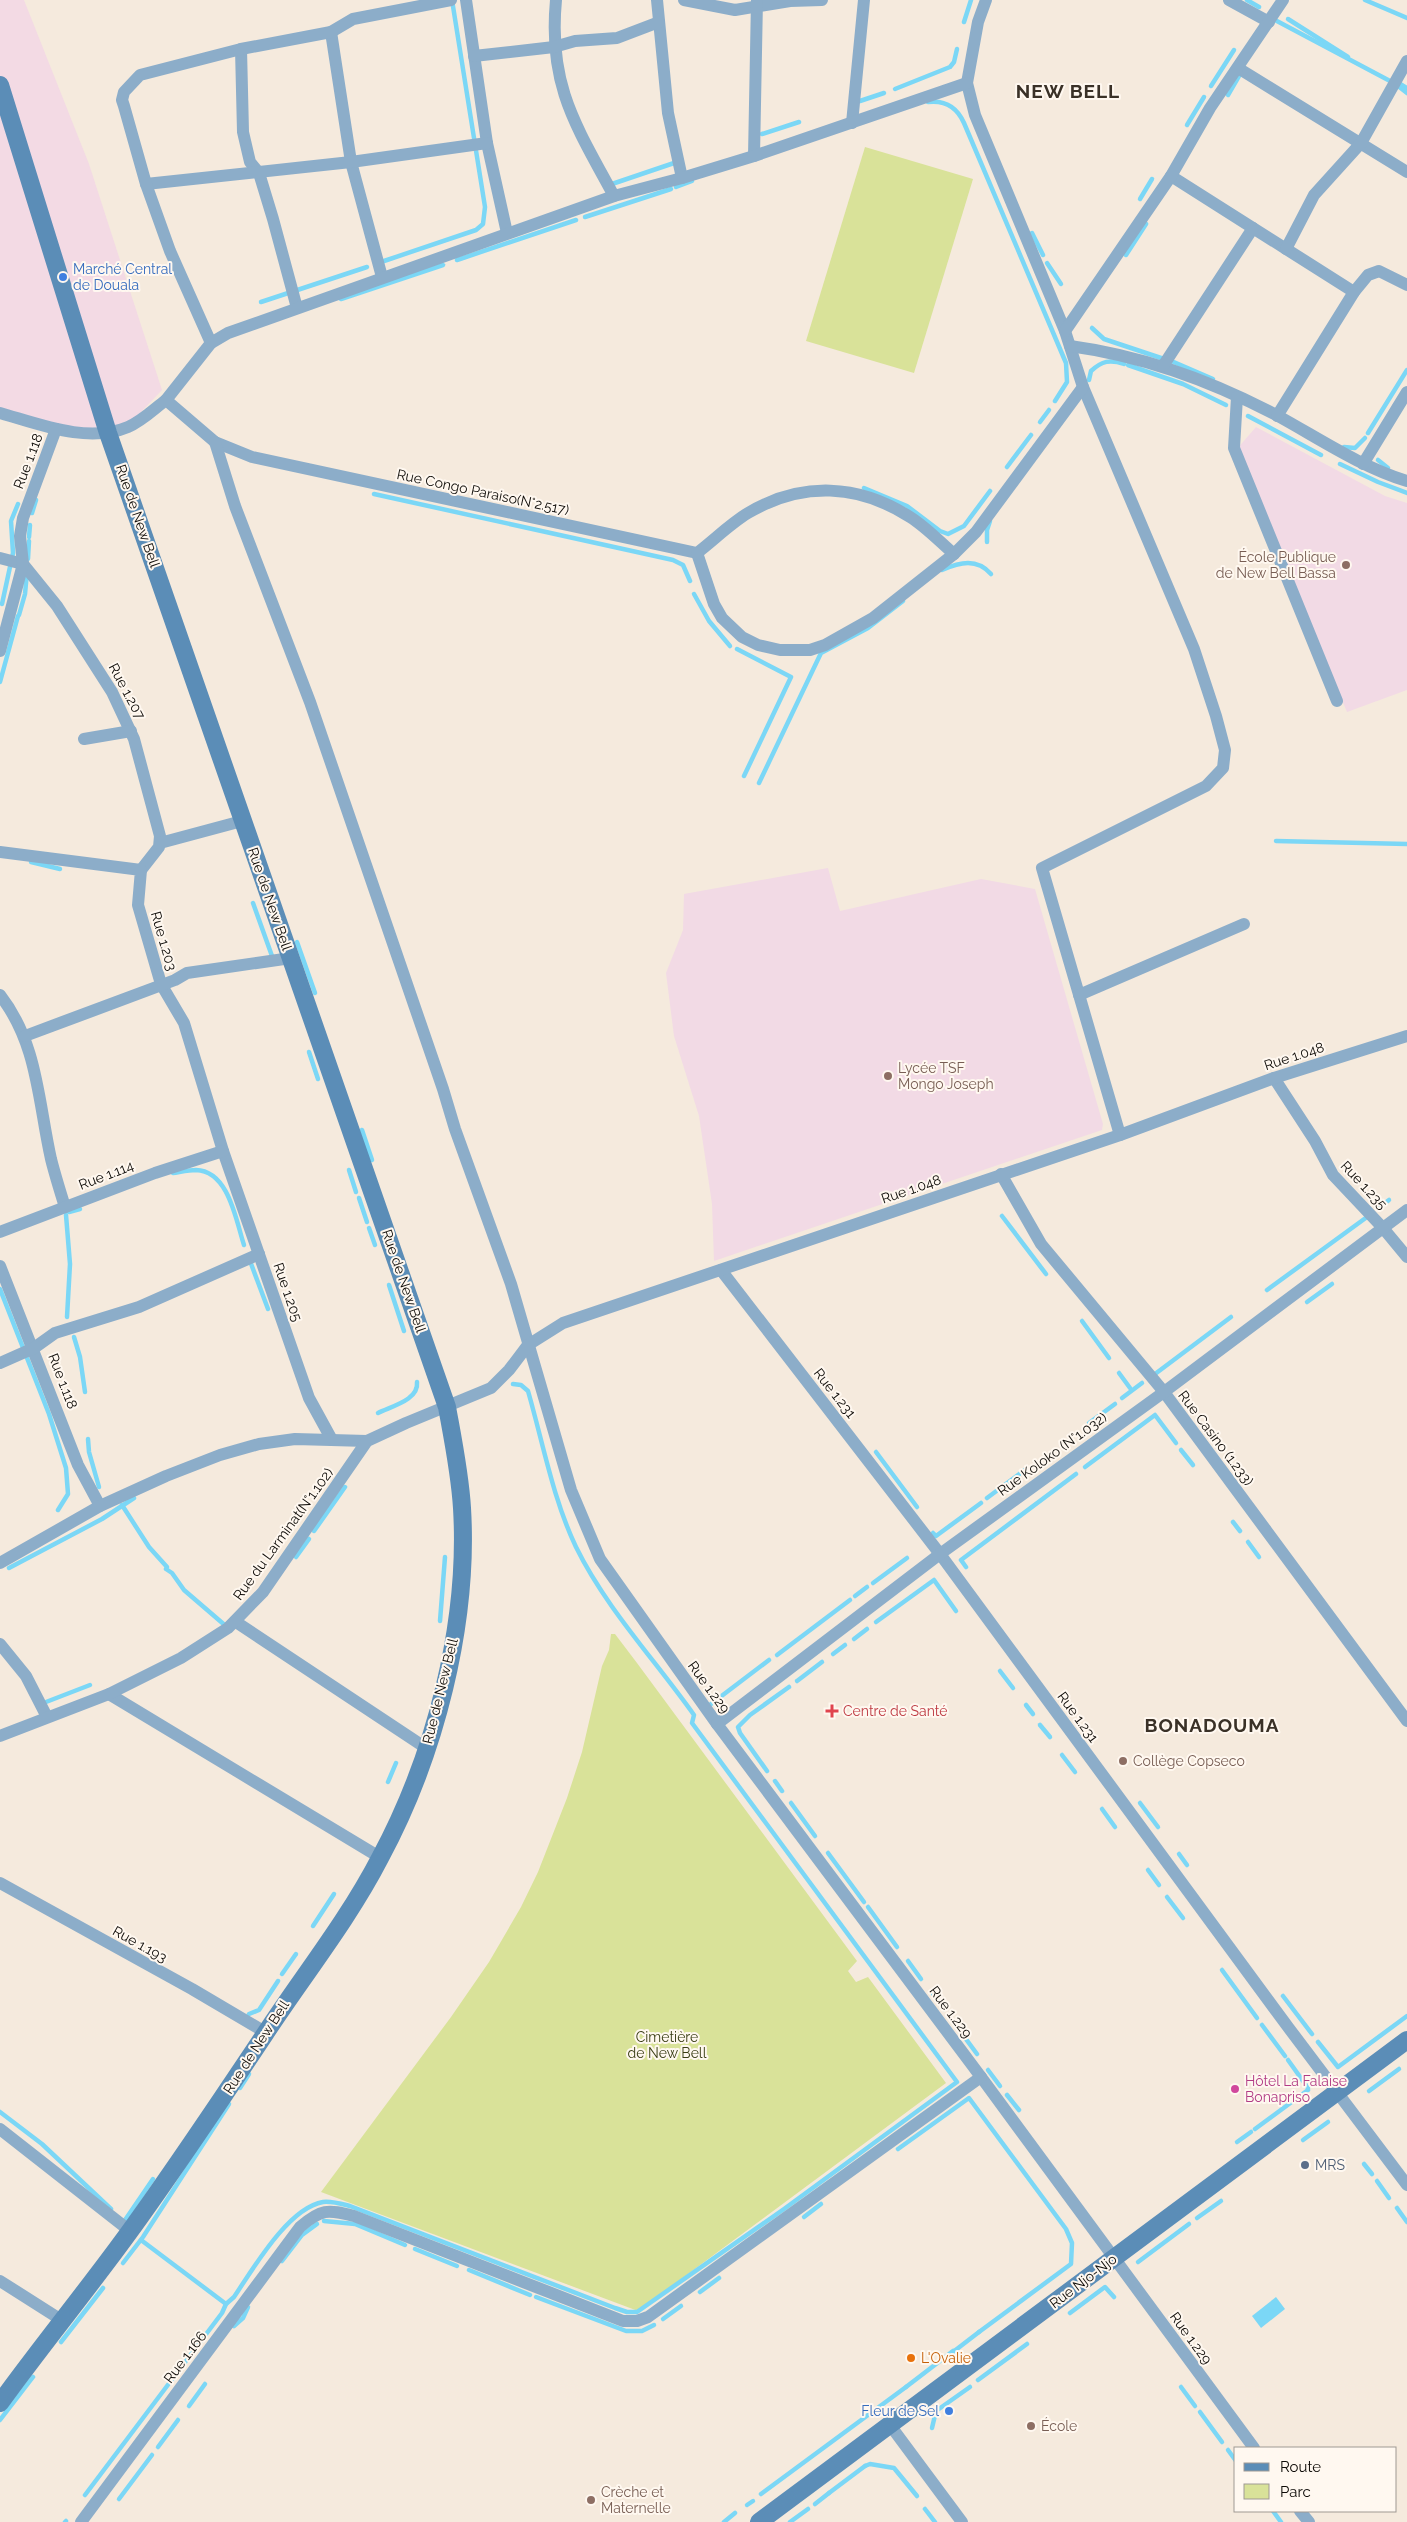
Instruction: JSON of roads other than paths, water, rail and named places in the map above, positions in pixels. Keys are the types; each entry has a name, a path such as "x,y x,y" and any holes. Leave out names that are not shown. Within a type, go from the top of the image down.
{"main road":[{"name":"Rue de New Bell","path":"0,85 108,433 447,1407 462,1509 460,1593 453,1642 426,1748 406,1804 381,1858 195,2140 63,2321 2,2397"},
{"name":"Rue Njo-Njo","path":"759,2522 1407,2040"}],"street":[{"path":"211,343 170,251 146,184 122,100 129,85 140,75 241,49 331,32 353,19 451,0"},
{"path":"466,0 487,143 507,233"},
{"path":"556,0 554,47 556,69 567,106 614,196"},
{"path":"657,0 668,113 682,178"},
{"path":"684,0 724,9 757,4 822,0"},
{"path":"852,123 864,0"},
{"path":"986,0 978,22 967,83 975,115 1070,346 1082,387 1194,649 1225,750 1223,768 1206,786 1042,868 1120,1135"},
{"path":"1229,0 1269,22"},
{"path":"1064,331 1171,176 1210,108 1283,0"},
{"path":"754,156 757,4"},
{"path":"474,56 554,47 575,41 617,38 659,22"},
{"path":"331,32 351,162 382,277"},
{"path":"241,49 243,132 250,162 258,173 297,308"},
{"path":"1286,249 1314,196 1361,143 1407,61"},
{"path":"1238,68 1407,172"},
{"path":"0,413 56,429 108,433 129,426 166,400 211,343 228,333 614,196 754,156 967,83"},
{"path":"146,184 351,162 487,143"},
{"path":"1171,176 1354,292"},
{"path":"1163,366 1253,228"},
{"path":"1277,416 1354,292 1368,275 1379,271 1407,285"},
{"path":"1070,346 1107,351 1163,366 1277,416 1363,464 1407,482"},
{"path":"954,554 912,518 882,501 852,491 812,490 781,498 748,513 697,553 714,604 722,618 736,631 758,645 780,650 798,651 825,644 873,618 954,554 976,532 1082,387"},
{"path":"1363,464 1407,392"},
{"path":"1237,397 1234,448 1337,701"},
{"name":"Rue Congo Paraiso(N°2.517)","path":"166,400 215,442 252,457 697,553"},
{"name":"Rue 1.118","path":"0,650 23,564 20,536 23,518 56,429"},
{"name":"Rue 1.229","path":"215,442 235,506 310,702 444,1089 455,1129 511,1284 580,1514 592,1545 623,1594 717,1724 981,2077 1253,2447"},
{"path":"0,558 23,564"},
{"name":"Rue 1.207","path":"23,564 57,606 112,692 131,731 160,843"},
{"path":"84,739 131,731"},
{"path":"0,852 141,870 160,843 242,821"},
{"name":"Rue 1.203","path":"141,870 138,905 161,984 184,1023 223,1150"},
{"path":"1078,996 1244,924"},
{"path":"25,1036 175,980 182,975 291,958"},
{"path":"0,995 15,1016 25,1036 38,1079 51,1158 65,1207"},
{"name":"Rue 1.048","path":"447,1407 491,1388 509,1370 528,1345 563,1323 1120,1135 1274,1078 1407,1036"},
{"name":"Rue 1.235","path":"1274,1078 1315,1141 1333,1176 1384,1228 1407,1257"},
{"name":"Rue 1.114","path":"0,1232 155,1173 223,1150"},
{"name":"Rue 1.205","path":"223,1150 309,1398 332,1440"},
{"name":"Rue Casino (1.233)","path":"1001,1174 1041,1244 1164,1392 1407,1721"},
{"name":"Rue Koloko (N°1.032)","path":"717,1724 940,1554 1164,1392 1407,1210"},
{"path":"0,1363 34,1348 55,1333 139,1307 259,1254"},
{"name":"Rue 1.118","path":"0,1266 34,1348 78,1465 100,1506"},
{"name":"Rue 1.231","path":"721,1270 940,1554 1276,2011 1407,2185"},
{"path":"0,1563 100,1506 166,1476 220,1455 259,1444 295,1439 367,1441 447,1407"},
{"name":"Rue du Larminat(N°1.102)","path":"0,1736 109,1694 181,1658 236,1622 280,1568 367,1441"},
{"path":"236,1622 426,1748"},
{"path":"0,1644 26,1676 48,1716"},
{"path":"109,1694 381,1858"},
{"name":"Rue 1.193","path":"0,1883 192,1989 265,2032"},
{"name":"Rue 1.166","path":"81,2522 300,2227 316,2214 335,2211 354,2216 623,2321 637,2321 648,2317 736,2255 981,2077"},
{"path":"0,2129 130,2231"},
{"path":"0,2281 63,2321"},
{"path":"890,2425 962,2522"},
{"path":"1301,2512 1309,2522"}],"water":[{"path":"1276,2297 1285,2309 1261,2328 1252,2316"}],"waterway":[{"path":"384,261 476,230 483,224 485,207 452,0"},
{"path":"964,22 971,0"},
{"path":"1247,0 1259,7"},
{"path":"1365,0 1407,18"},
{"path":"1288,19 1348,57"},
{"path":"1275,20 1390,81"},
{"path":"895,89 950,67 954,62 957,49"},
{"path":"1211,86 1234,50"},
{"path":"1228,95 1239,76"},
{"path":"1397,82 1407,88"},
{"path":"1398,86 1407,93"},
{"path":"860,101 884,93"},
{"path":"1187,125 1204,97"},
{"path":"928,102 940,102 950,106 961,117 1066,363 1067,382 1055,401"},
{"path":"762,134 799,122"},
{"path":"609,185 677,162"},
{"path":"1140,199 1152,179"},
{"path":"676,187 692,181"},
{"path":"585,217 671,189"},
{"path":"457,260 576,220"},
{"path":"1126,255 1146,224"},
{"path":"1032,233 1043,255"},
{"path":"1047,263 1061,284"},
{"path":"341,299 443,265"},
{"path":"261,302 367,267"},
{"path":"1092,328 1104,339 1164,359"},
{"path":"1169,360 1213,379"},
{"path":"1089,380 1091,371 1103,363 1110,361 1124,364"},
{"path":"1128,365 1183,384 1226,405"},
{"path":"1368,433 1407,370"},
{"path":"1040,422 1049,410"},
{"path":"1248,416 1321,455"},
{"path":"1007,467 1031,435"},
{"path":"1344,447 1355,448 1365,438"},
{"path":"1378,460 1388,468"},
{"path":"1340,464 1407,493"},
{"path":"864,488 907,506 940,531 948,534 964,526 990,491"},
{"path":"374,494 673,560 683,565 690,581"},
{"path":"32,513 36,500"},
{"path":"2,604 13,553 11,521 18,504"},
{"path":"987,542 987,530 990,521"},
{"path":"29,537 30,525"},
{"path":"28,559 29,541"},
{"path":"942,570 968,563 980,566 991,574"},
{"path":"19,615 25,594 27,572"},
{"path":"694,594 709,621 730,646"},
{"path":"759,783 821,653 868,628 903,601"},
{"path":"0,682 18,616"},
{"path":"737,649 791,677 744,776"},
{"path":"1276,841 1407,844"},
{"path":"31,862 60,869"},
{"path":"253,903 272,956"},
{"path":"297,942 315,993"},
{"path":"309,1052 318,1079"},
{"path":"362,1130 372,1160"},
{"path":"173,1173 196,1170 207,1173 216,1179 224,1188 229,1199 244,1245"},
{"path":"349,1170 356,1192"},
{"path":"359,1198 367,1222"},
{"path":"1380,1207 1389,1200"},
{"path":"69,1212 80,1209"},
{"path":"66,1215 70,1264 67,1317"},
{"path":"1002,1216 1046,1274"},
{"path":"1267,1290 1367,1217"},
{"path":"369,1228 375,1245"},
{"path":"250,1261 268,1309"},
{"path":"1307,1302 1332,1284"},
{"path":"389,1285 404,1331"},
{"path":"0,1289 49,1414 66,1468 68,1494 58,1510"},
{"path":"1155,1374 1231,1317"},
{"path":"1082,1321 1109,1358"},
{"path":"74,1337 80,1357 85,1392"},
{"path":"1119,1373 1130,1388"},
{"path":"378,1413 404,1402 414,1393 417,1382"},
{"path":"1122,1398 1142,1383"},
{"path":"85,2495 222,2313 226,2304 234,2297 272,2241 297,2215 310,2207 323,2202 350,2206 615,2308 627,2312 637,2312 784,2209 957,2082 692,1723 694,1715 616,1612 588,1569 576,1547 561,1510 528,1391 521,1385 513,1384"},
{"path":"1089,1423 1115,1404"},
{"path":"1085,1467 1155,1415 1176,1443"},
{"path":"88,1439 89,1452 99,1487"},
{"path":"1181,1450 1193,1465"},
{"path":"876,1452 917,1507"},
{"path":"987,1498 1026,1469"},
{"path":"966,1567 961,1560 1076,1474"},
{"path":"314,1531 345,1487"},
{"path":"9,1568 102,1519 134,1498"},
{"path":"933,1533 936,1536 981,1503"},
{"path":"122,1505 149,1547 184,1590 227,1627"},
{"path":"1233,1522 1240,1531"},
{"path":"296,1557 309,1539"},
{"path":"1248,1542 1259,1557"},
{"path":"440,1621 445,1557"},
{"path":"873,1583 907,1558"},
{"path":"876,1622 934,1580 956,1611"},
{"path":"855,1596 867,1587"},
{"path":"777,1655 850,1600"},
{"path":"854,1639 867,1629"},
{"path":"833,1654 845,1645"},
{"path":"711,1704 769,1660"},
{"path":"797,1681 822,1662"},
{"path":"1000,1671 1013,1688"},
{"path":"46,1702 90,1685"},
{"path":"767,1771 740,1733 738,1727 750,1715 789,1687"},
{"path":"1026,1705 1033,1714"},
{"path":"1040,1725 1050,1737"},
{"path":"1062,1755 1075,1772"},
{"path":"388,1782 396,1763"},
{"path":"775,1781 782,1791"},
{"path":"791,1803 815,1836"},
{"path":"1140,1803 1158,1827"},
{"path":"1102,1809 1115,1827"},
{"path":"828,1853 864,1902"},
{"path":"1179,1854 1187,1865"},
{"path":"1148,1870 1159,1885"},
{"path":"313,1926 334,1894"},
{"path":"1167,1897 1183,1918"},
{"path":"868,1907 897,1947"},
{"path":"282,1974 296,1954"},
{"path":"908,1961 921,1979"},
{"path":"1222,1970 1257,2018"},
{"path":"249,2014 259,2010 278,1981"},
{"path":"933,1994 944,2009"},
{"path":"1283,1996 1312,2034"},
{"path":"1318,2042 1338,2067 1407,2016"},
{"path":"1262,2025 1285,2056"},
{"path":"960,2031 977,2054"},
{"path":"1288,2060 1308,2088"},
{"path":"1369,2091 1399,2069"},
{"path":"988,2070 1000,2086"},
{"path":"240,2088 249,2074"},
{"path":"1255,2129 1308,2090"},
{"path":"1007,2095 1019,2110"},
{"path":"898,2149 969,2098 1066,2229 1072,2243 1071,2264 979,2332"},
{"path":"123,2263 143,2237 229,2104"},
{"path":"0,2112 42,2144 111,2209"},
{"path":"1303,2140 1328,2122"},
{"path":"1237,2142 1251,2132"},
{"path":"1364,2164 1372,2174"},
{"path":"123,2223 153,2179"},
{"path":"1377,2181 1389,2198"},
{"path":"1197,2218 1221,2201"},
{"path":"804,2217 821,2204"},
{"path":"1397,2208 1407,2222"},
{"path":"324,2221 355,2224 405,2245"},
{"path":"282,2261 302,2235 317,2224"},
{"path":"1138,2262 1189,2224"},
{"path":"141,2240 226,2304"},
{"path":"415,2249 457,2266"},
{"path":"469,2270 530,2295"},
{"path":"700,2292 719,2278"},
{"path":"1070,2313 1105,2287 1114,2297"},
{"path":"61,2342 103,2288"},
{"path":"536,2297 626,2331 642,2331 654,2325"},
{"path":"663,2319 681,2306"},
{"path":"234,2326 243,2318 248,2307"},
{"path":"953,2352 979,2332"},
{"path":"978,2380 1027,2344"},
{"path":"906,2387 953,2351"},
{"path":"0,2420 33,2377"},
{"path":"189,2406 205,2384"},
{"path":"761,2494 906,2387"},
{"path":"932,2428 936,2411 970,2387"},
{"path":"1181,2387 1195,2406"},
{"path":"1200,2412 1222,2442"},
{"path":"158,2447 178,2420"},
{"path":"1228,2450 1234,2458"},
{"path":"119,2499 152,2455"},
{"path":"865,2466 870,2464 894,2468 917,2496"},
{"path":"829,2493 865,2466"},
{"path":"815,2504 829,2493"},
{"path":"747,2505 753,2501"},
{"path":"790,2522 808,2509"},
{"path":"925,2509 935,2522"},
{"path":"1274,2512 1281,2522"},
{"path":"724,2522 735,2513"}],"place":[{"name":"Marché Central de Douala","path":"63,277"},
{"name":"École Publique de New Bell Bassa","path":"1346,565"},
{"name":"Lycée TSF Mongo Joseph","path":"888,1076"},
{"name":"Centre de Santé","path":"832,1711"},
{"name":"Collège Copseco","path":"1123,1761"},
{"name":"Hôtel La Falaise Bonapriso","path":"1235,2089"},
{"name":"MRS","path":"1305,2165"},
{"name":"L'Ovalie","path":"911,2358"},
{"name":"Fleur de Sel","path":"949,2411"},
{"name":"École","path":"1031,2426"},
{"name":"Crèche et Maternelle","path":"591,2500"}],"district":[{"name":"NEW BELL","path":"1068,91"},
{"name":"BONADOUMA","path":"1212,1725"}],"park label":[{"name":"Cimetière de New Bell","path":"667,2046"}]}
